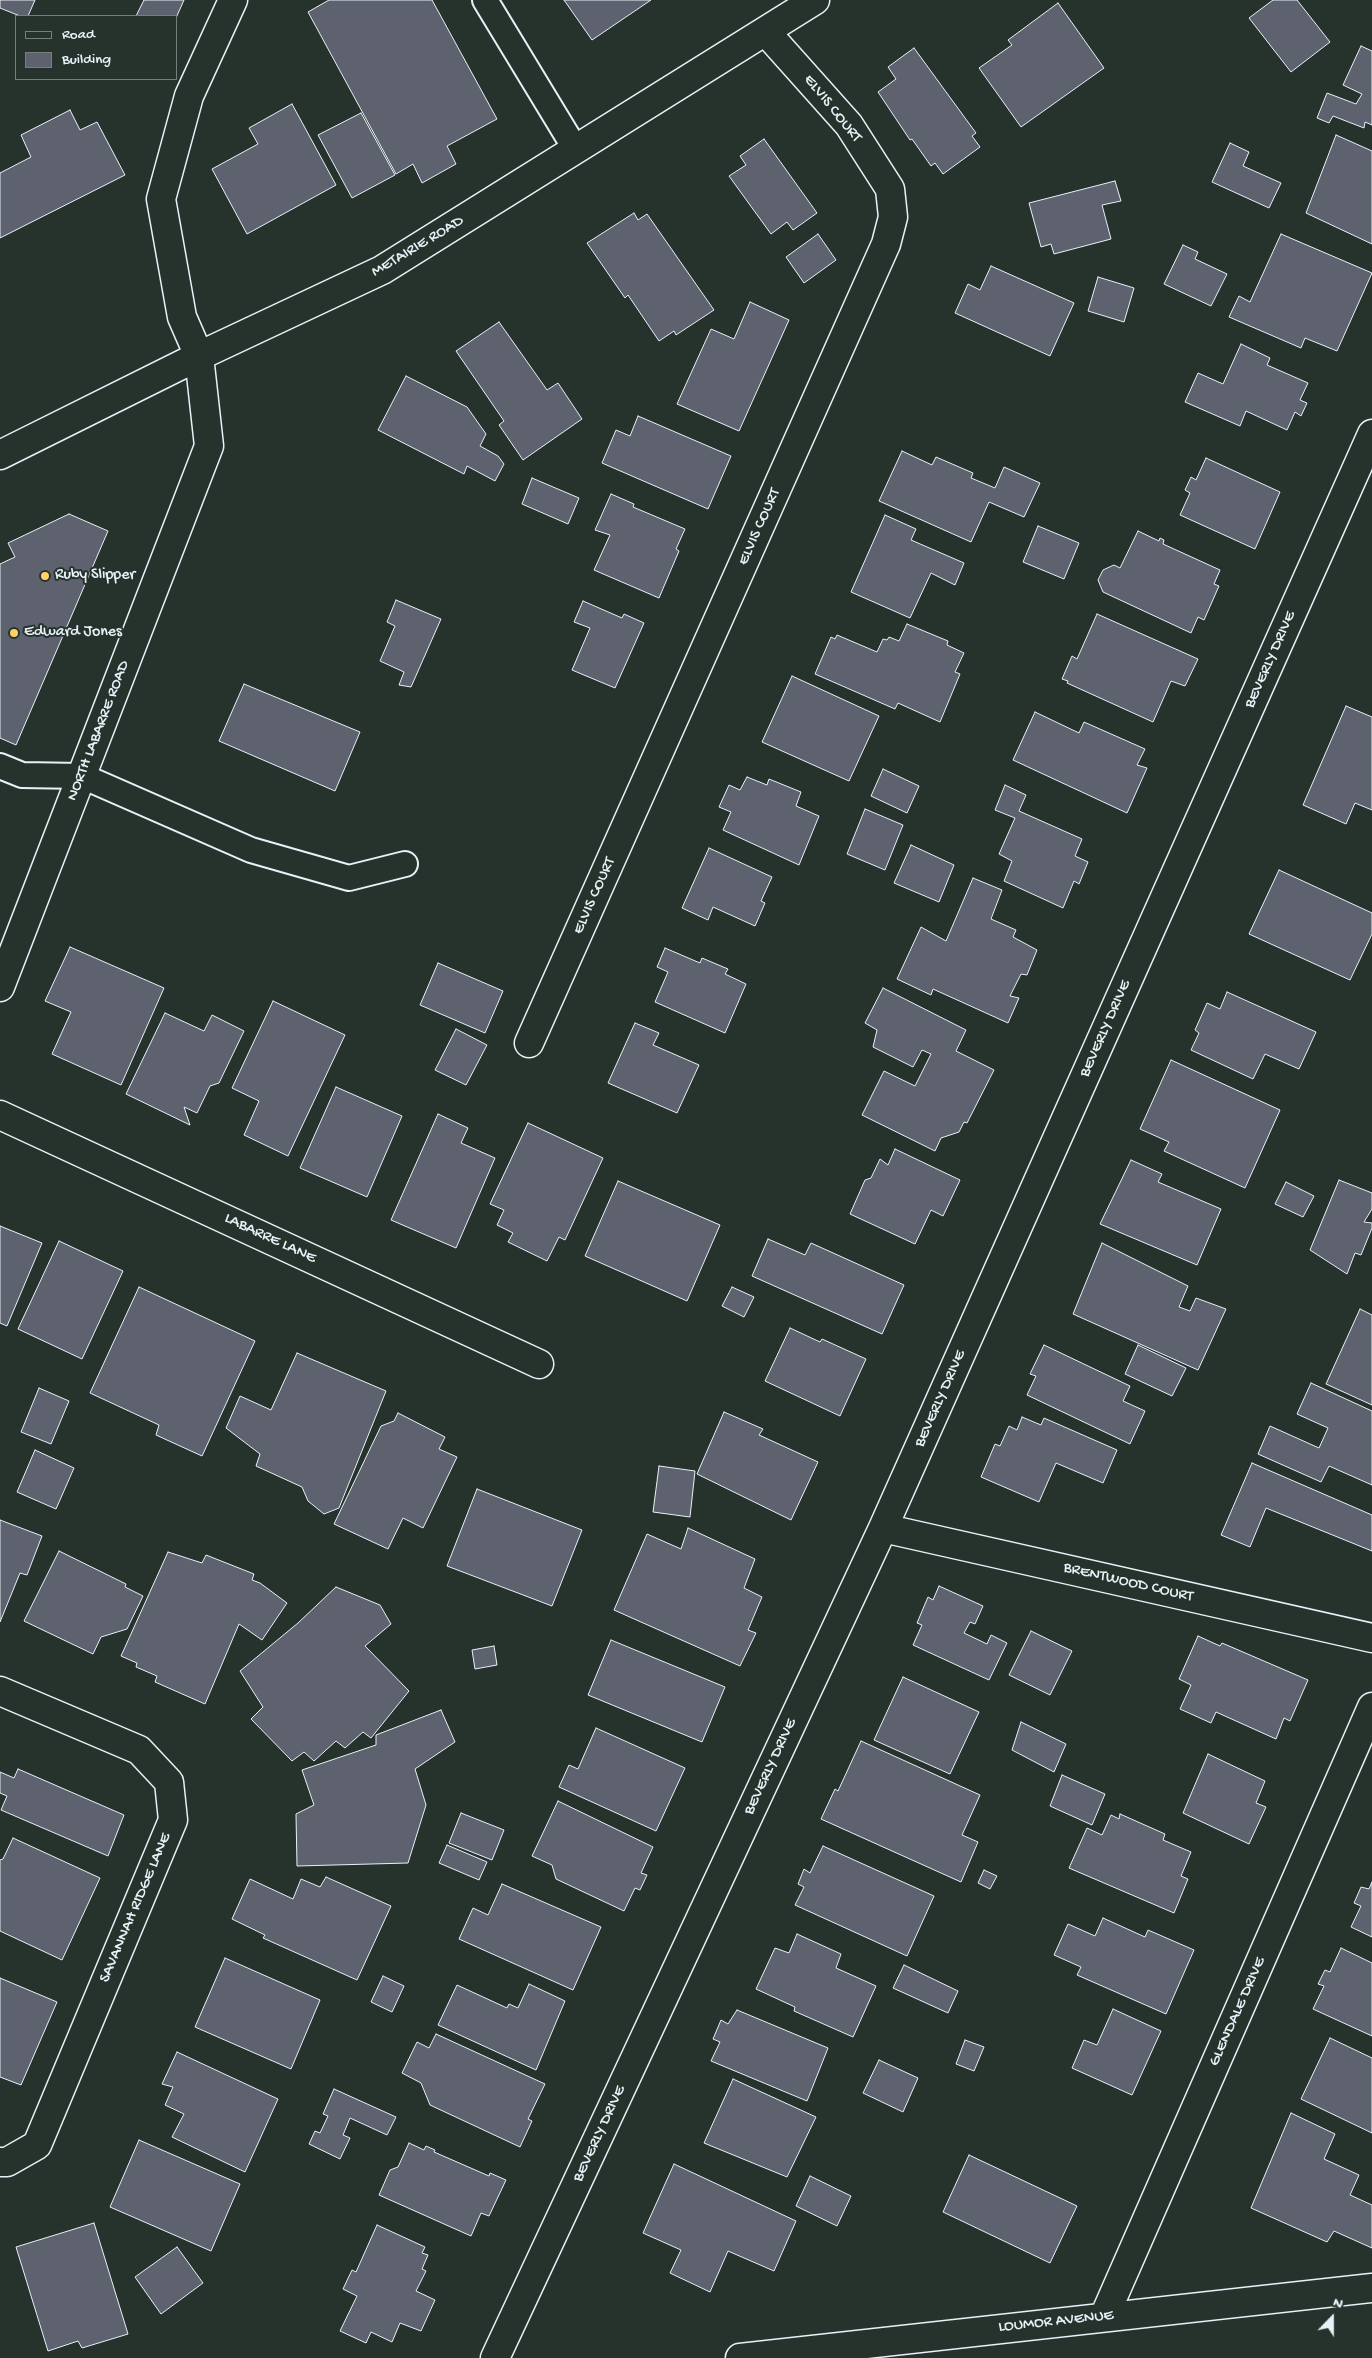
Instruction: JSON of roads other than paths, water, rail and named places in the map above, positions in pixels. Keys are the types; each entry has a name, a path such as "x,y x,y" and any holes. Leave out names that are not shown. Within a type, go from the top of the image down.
{"street":[{"name":"NORTH LABARRE ROAD","path":"0,987 209,446 199,356 182,317 161,199 189,96 233,0"},
{"name":"METAIRIE ROAD","path":"0,455 199,356 382,270 815,0"},
{"name":"ELVIS COURT","path":"529,1044 886,244 893,217 890,189 849,125 766,32"},
{"name":"BEVERLY DRIVE","path":"496,2358 883,1528 1372,434"},
{"name":"LABARRE LANE","path":"0,1115 539,1364"},
{"name":"BRENTWOOD COURT","path":"883,1528 1372,1638"},
{"name":"SAVANNAH RIDGE LANE","path":"0,1691 139,1750 169,1782 173,1820 37,2146 7,2162 0,2162"},
{"name":"GLENDALE DRIVE","path":"1104,2317 1372,1707"},
{"name":"LOUMOR AVENUE","path":"740,2358 1372,2288"}],"lane":[{"path":"485,0 576,150"},
{"path":"0,766 22,774 82,776 251,850 349,878 405,864"}],"place":[{"name":"Ruby Slipper","path":"45,576"},
{"name":"Edward Jones","path":"14,633"}]}
